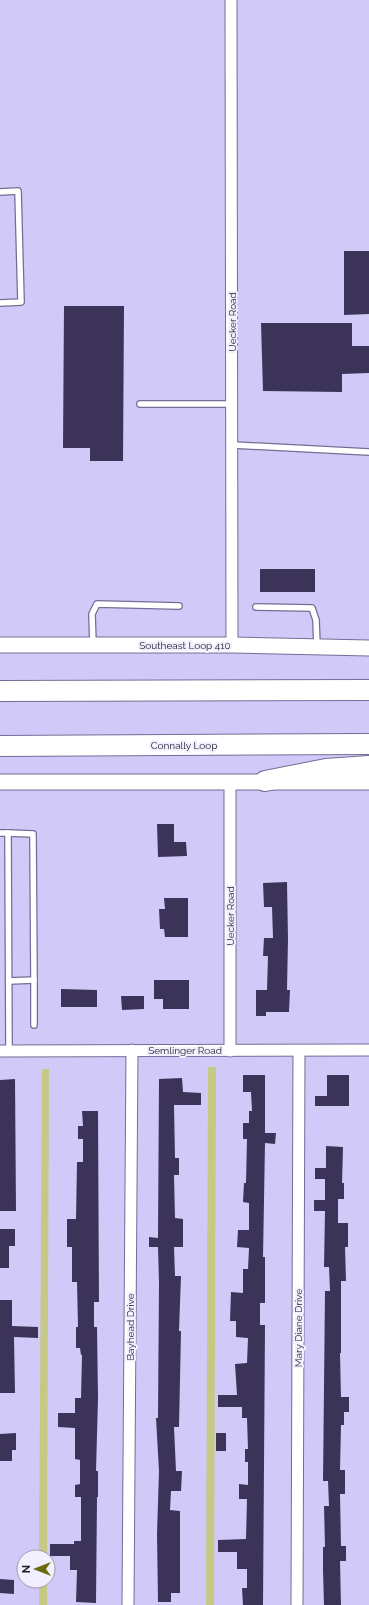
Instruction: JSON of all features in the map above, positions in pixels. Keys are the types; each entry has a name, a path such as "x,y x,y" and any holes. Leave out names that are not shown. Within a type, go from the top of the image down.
{"highway":[{"path":"0,691 369,690"},
{"name":"Connally Loop","path":"0,746 369,744"},
{"path":"265,781 326,769 369,766"}],"main road":[{"name":"Southeast Loop 410","path":"0,645 232,645 369,648"},
{"path":"0,782 369,782"}],"street":[{"name":"Uecker Road","path":"231,0 233,404 232,645"},
{"name":"Uecker Road","path":"230,781 230,1051"},
{"name":"Bayhead Drive","path":"128,1605 132,1050"},
{"name":"Semlinger Road","path":"4,1051 369,1050"},
{"name":"Mary Diane Drive","path":"297,1605 299,1051"}],"lane":[{"path":"0,192 18,191 21,302 0,303"},
{"path":"140,404 233,404"},
{"path":"233,446 369,452"},
{"path":"93,645 92,614 97,604 179,606"},
{"path":"256,607 312,608 316,620 317,648"},
{"path":"0,833 33,834 34,1025"},
{"path":"4,1051 9,980 8,833"},
{"path":"9,980 34,980"}],"green space":[{"path":"208,1067 216,1067 214,1605 206,1605"},
{"path":"42,1069 49,1069 47,1549 39,1549"},
{"path":"39,1589 47,1589 47,1605 39,1605"}],"building":[{"path":"344,251 369,251 369,314 344,315"},
{"path":"64,306 124,306 123,461 90,461 90,448 63,448"},
{"path":"261,323 352,323 352,346 369,346 369,373 342,374 342,392 263,391"},
{"path":"260,569 315,569 315,592 260,592"},
{"path":"157,824 174,824 174,842 186,842 187,856 158,857"},
{"path":"287,882 287,990 290,990 289,1012 266,1012 266,1016 256,1016 256,990 267,990 268,956 263,956 264,938 273,938 272,907 264,907 263,883"},
{"path":"164,898 188,898 188,937 165,937 164,929 160,929 159,909 165,909"},
{"path":"154,980 189,980 189,1009 163,1009 163,999 154,999"},
{"path":"61,989 97,990 97,1007 61,1007"},
{"path":"121,996 144,996 144,1009 122,1010"},
{"path":"243,1075 265,1075 265,1133 276,1133 275,1144 265,1143 263,1257 265,1257 265,1303 260,1303 260,1325 265,1325 263,1605 243,1605 242,1588 247,1588 247,1569 237,1569 237,1552 218,1552 218,1540 246,1539 247,1499 239,1499 239,1484 248,1485 248,1462 245,1462 245,1449 248,1449 247,1418 242,1418 242,1407 218,1407 218,1395 237,1395 235,1364 247,1363 248,1338 236,1337 236,1321 230,1321 231,1292 243,1293 243,1269 248,1269 249,1248 237,1247 238,1230 249,1230 249,1203 243,1202 244,1183 246,1183 247,1139 243,1139 243,1123 249,1123 249,1111 252,1111 251,1092 243,1092"},
{"path":"327,1075 349,1075 349,1106 315,1106 315,1096 327,1096"},
{"path":"182,1078 183,1092 201,1093 201,1105 174,1105 175,1158 179,1158 179,1175 174,1175 175,1218 183,1219 183,1247 174,1247 175,1276 181,1276 179,1331 181,1331 179,1427 174,1427 176,1471 182,1471 181,1491 171,1491 170,1510 180,1511 180,1593 171,1593 171,1602 158,1602 157,1534 159,1471 156,1418 158,1418 159,1283 158,1247 149,1247 149,1237 158,1238 159,1079"},
{"path":"15,1079 16,1211 0,1211 0,1080"},
{"path":"82,1111 98,1111 99,1302 94,1302 94,1327 97,1327 98,1398 96,1471 98,1471 98,1497 96,1603 76,1602 77,1570 70,1570 70,1556 56,1556 56,1549 50,1549 50,1544 74,1544 74,1541 81,1541 81,1497 75,1497 75,1485 80,1484 80,1460 75,1459 75,1428 58,1427 58,1413 75,1413 75,1398 81,1398 82,1355 80,1348 76,1348 76,1327 78,1327 77,1282 72,1282 72,1247 67,1247 67,1219 76,1219 77,1162 83,1162 83,1139 78,1139 78,1126 83,1126"},
{"path":"326,1146 343,1147 342,1183 344,1183 344,1199 338,1199 338,1223 348,1223 348,1247 345,1247 346,1281 341,1281 341,1397 349,1397 349,1412 344,1412 344,1425 341,1425 340,1470 345,1470 345,1494 340,1494 341,1546 346,1546 346,1561 340,1561 341,1605 324,1605 324,1506 329,1506 328,1481 323,1481 325,1291 330,1291 329,1267 324,1267 325,1211 314,1211 314,1200 325,1200 325,1179 315,1179 315,1168 326,1168"},
{"path":"0,1229 15,1229 15,1246 9,1246 9,1268 0,1268"},
{"path":"0,1300 12,1300 12,1326 38,1327 38,1338 14,1337 15,1393 0,1393"},
{"path":"16,1433 16,1450 12,1450 12,1461 0,1461 0,1434"},
{"path":"216,1433 226,1433 226,1451 216,1451"},
{"path":"0,1579 14,1580 14,1594 0,1593"}]}
